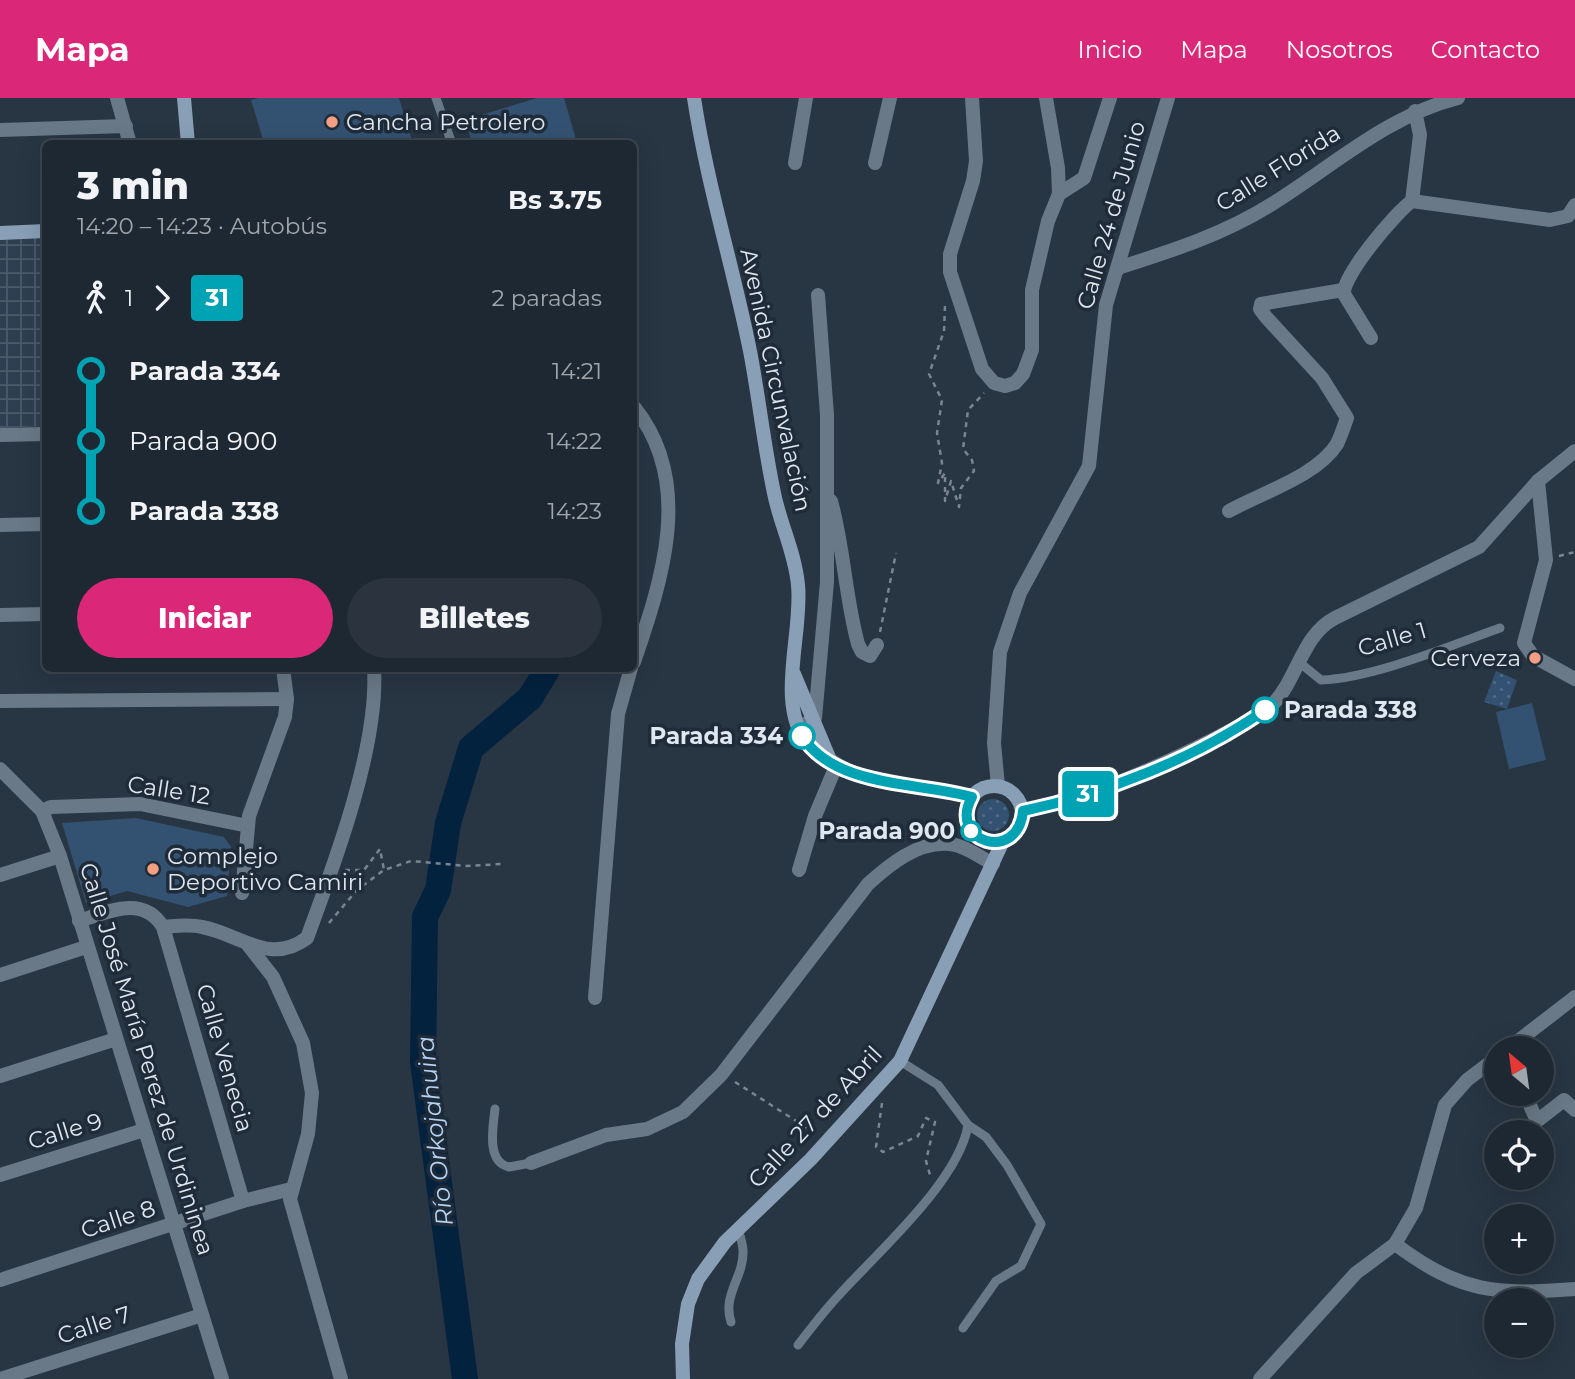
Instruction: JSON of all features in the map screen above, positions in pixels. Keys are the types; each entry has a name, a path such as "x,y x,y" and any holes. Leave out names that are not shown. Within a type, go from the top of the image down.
{"main road":[{"path":"184,98 188,140"},
{"name":"Avenida Circunvalación","path":"694,98 706,175 750,351 775,498 793,558 798,587 791,699 799,728 809,747 833,763 887,782 947,790 972,797"},
{"path":"0,233 42,230"},
{"name":"Avenida Circunvalación","path":"794,674 833,763"},
{"path":"998,786 1015,795 1023,811 1018,830 1003,841 985,841 971,831 966,813 972,797 984,788 998,786"},
{"name":"Calle 27 de Abril","path":"683,1379 682,1344 688,1304 698,1279 713,1256 738,1229 886,1079 900,1061 1003,841"}],"street":[{"path":"117,98 129,140"},
{"path":"795,163 806,98"},
{"path":"875,163 890,98"},
{"path":"972,98 976,161 950,254 950,272 982,369 994,383 1005,386 1016,383 1027,367 1032,350 1032,290 1039,254 1059,194 1058,168 1046,98"},
{"path":"1059,194 1083,178 1110,98"},
{"name":"Calle 24 de Junio","path":"998,786 994,743 1000,652 1020,593 1089,466 1106,305 1168,98"},
{"name":"Calle Florida","path":"1118,268 1208,237 1269,207 1375,134 1415,111 1458,98"},
{"path":"1229,511 1287,483 1316,464 1336,445 1347,418 1322,378 1266,317 1260,309 1261,304 1265,301 1343,290 1367,252 1412,201 1420,135 1415,111"},
{"path":"0,130 126,126"},
{"path":"1412,201 1550,220 1568,216 1575,205"},
{"path":"1343,290 1371,338"},
{"path":"799,728 815,718 827,582 827,415 818,295"},
{"path":"637,411 654,436 666,468 670,496 668,533 637,652"},
{"path":"0,435 42,435"},
{"path":"1023,811 1062,803 1123,782 1254,718 1274,703 1300,663 1316,631 1326,623 1479,547 1538,481 1575,451"},
{"path":"1538,481 1546,560 1524,634 1524,643 1533,656 1575,679"},
{"path":"825,483 841,540 845,579 858,643 862,652 870,656 877,645"},
{"path":"0,525 42,524"},
{"path":"0,615 42,614"},
{"path":"242,893 248,826 285,717 287,699 284,672"},
{"path":"79,921 126,907 137,908 157,918 163,927 201,926 270,951 285,950 307,938 332,871 365,752 373,707 374,672"},
{"path":"595,999 618,713 630,672"},
{"path":"0,701 287,699"},
{"path":"799,870 833,763"},
{"name":"Calle José María Perez de Urdininea","path":"0,769 42,811 60,856 222,1379"},
{"name":"Calle 12","path":"42,811 51,807 140,804 248,826"},
{"path":"531,1163 606,1135 633,1133 683,1112 721,1075 868,884 890,864 912,852 947,844 993,864"},
{"path":"0,875 60,856"},
{"name":"Calle Venecia","path":"163,927 243,1201"},
{"path":"248,945 274,977 303,1043 312,1093 306,1146 290,1199 341,1379"},
{"path":"0,975 86,947"},
{"path":"1525,1036 1575,997"},
{"path":"0,1076 116,1039"},
{"path":"1269,1377 1294,1340 1356,1273 1395,1244 1416,1208 1445,1105 1467,1080 1484,1067"},
{"path":"1530,1106 1537,1121 1564,1100 1575,1110"},
{"name":"Calle 9","path":"0,1175 144,1130"},
{"name":"Calle 8","path":"0,1280 243,1201 291,1189"},
{"path":"1395,1244 1432,1270 1474,1287 1495,1292 1575,1289"},
{"name":"Calle 7","path":"0,1379 202,1315"}],"lane":[{"path":"436,98 451,140"},
{"name":"Calle 1","path":"1300,663 1321,680 1331,679 1374,669 1500,628"},
{"path":"900,1061 938,1085 968,1125 995,1148 1041,1224 1021,1266 996,1281 963,1328"},
{"path":"495,1109 493,1139 498,1160 509,1167 531,1163"},
{"path":"797,1345 838,1296 898,1234 959,1154 968,1125"},
{"path":"731,1322 727,1311 731,1288 744,1248 738,1229"}],"path":[{"path":"943,301 944,331 929,374 942,400 937,433 942,463 938,483 945,473 945,501 951,481 959,507 961,488 974,471 972,460 963,449 968,410 994,383"},
{"path":"877,645 896,552"},
{"path":"332,871 364,870 380,849 384,870"},
{"path":"327,925 356,891 384,870 411,861 467,866 502,864"},
{"path":"721,1075 774,1104 826,1141"},
{"path":"886,1079 876,1147 883,1152 918,1136 926,1118 935,1122 926,1161 933,1188"}],"shaded area":[{"name":"Cancha Petrolero","path":"399,98 412,140 263,140 251,100"},
{"path":"537,98 564,98 576,140 471,140 465,120"},
{"path":"0,235 42,235 42,426 0,428"},
{"path":"1496,671 1517,680 1507,709 1484,702"},
{"path":"1532,703 1546,760 1509,769 1496,712"},
{"path":"993,799 1004,804 1009,815 1004,826 993,831 982,826 977,815 982,804"},
{"name":"Complejo Deportivo Camiri","path":"136,818 224,837 231,847 227,896 188,907 127,891 86,903 62,823"}],"waterway":[{"name":"Río Orkojahuira","path":"465,1379 423,1062 425,917 438,890 448,823 471,748 530,698 546,672"}],"bus line":[{"name":"31","path":"802,736 809,747 836,766 859,775 972,797 966,813 971,831 985,841 994,842 1003,841 1018,830 1023,811 1062,803 1123,782 1185,754 1265,710"}],"place":[{"name":"Cancha Petrolero","path":"332,122"},
{"name":"Cerveza","path":"1535,658"},
{"name":"Parada 338","path":"1265,710"},
{"name":"Parada 334","path":"802,736"},
{"name":"Parada 900","path":"971,831"},
{"name":"Complejo Deportivo Camiri","path":"153,869"}]}
